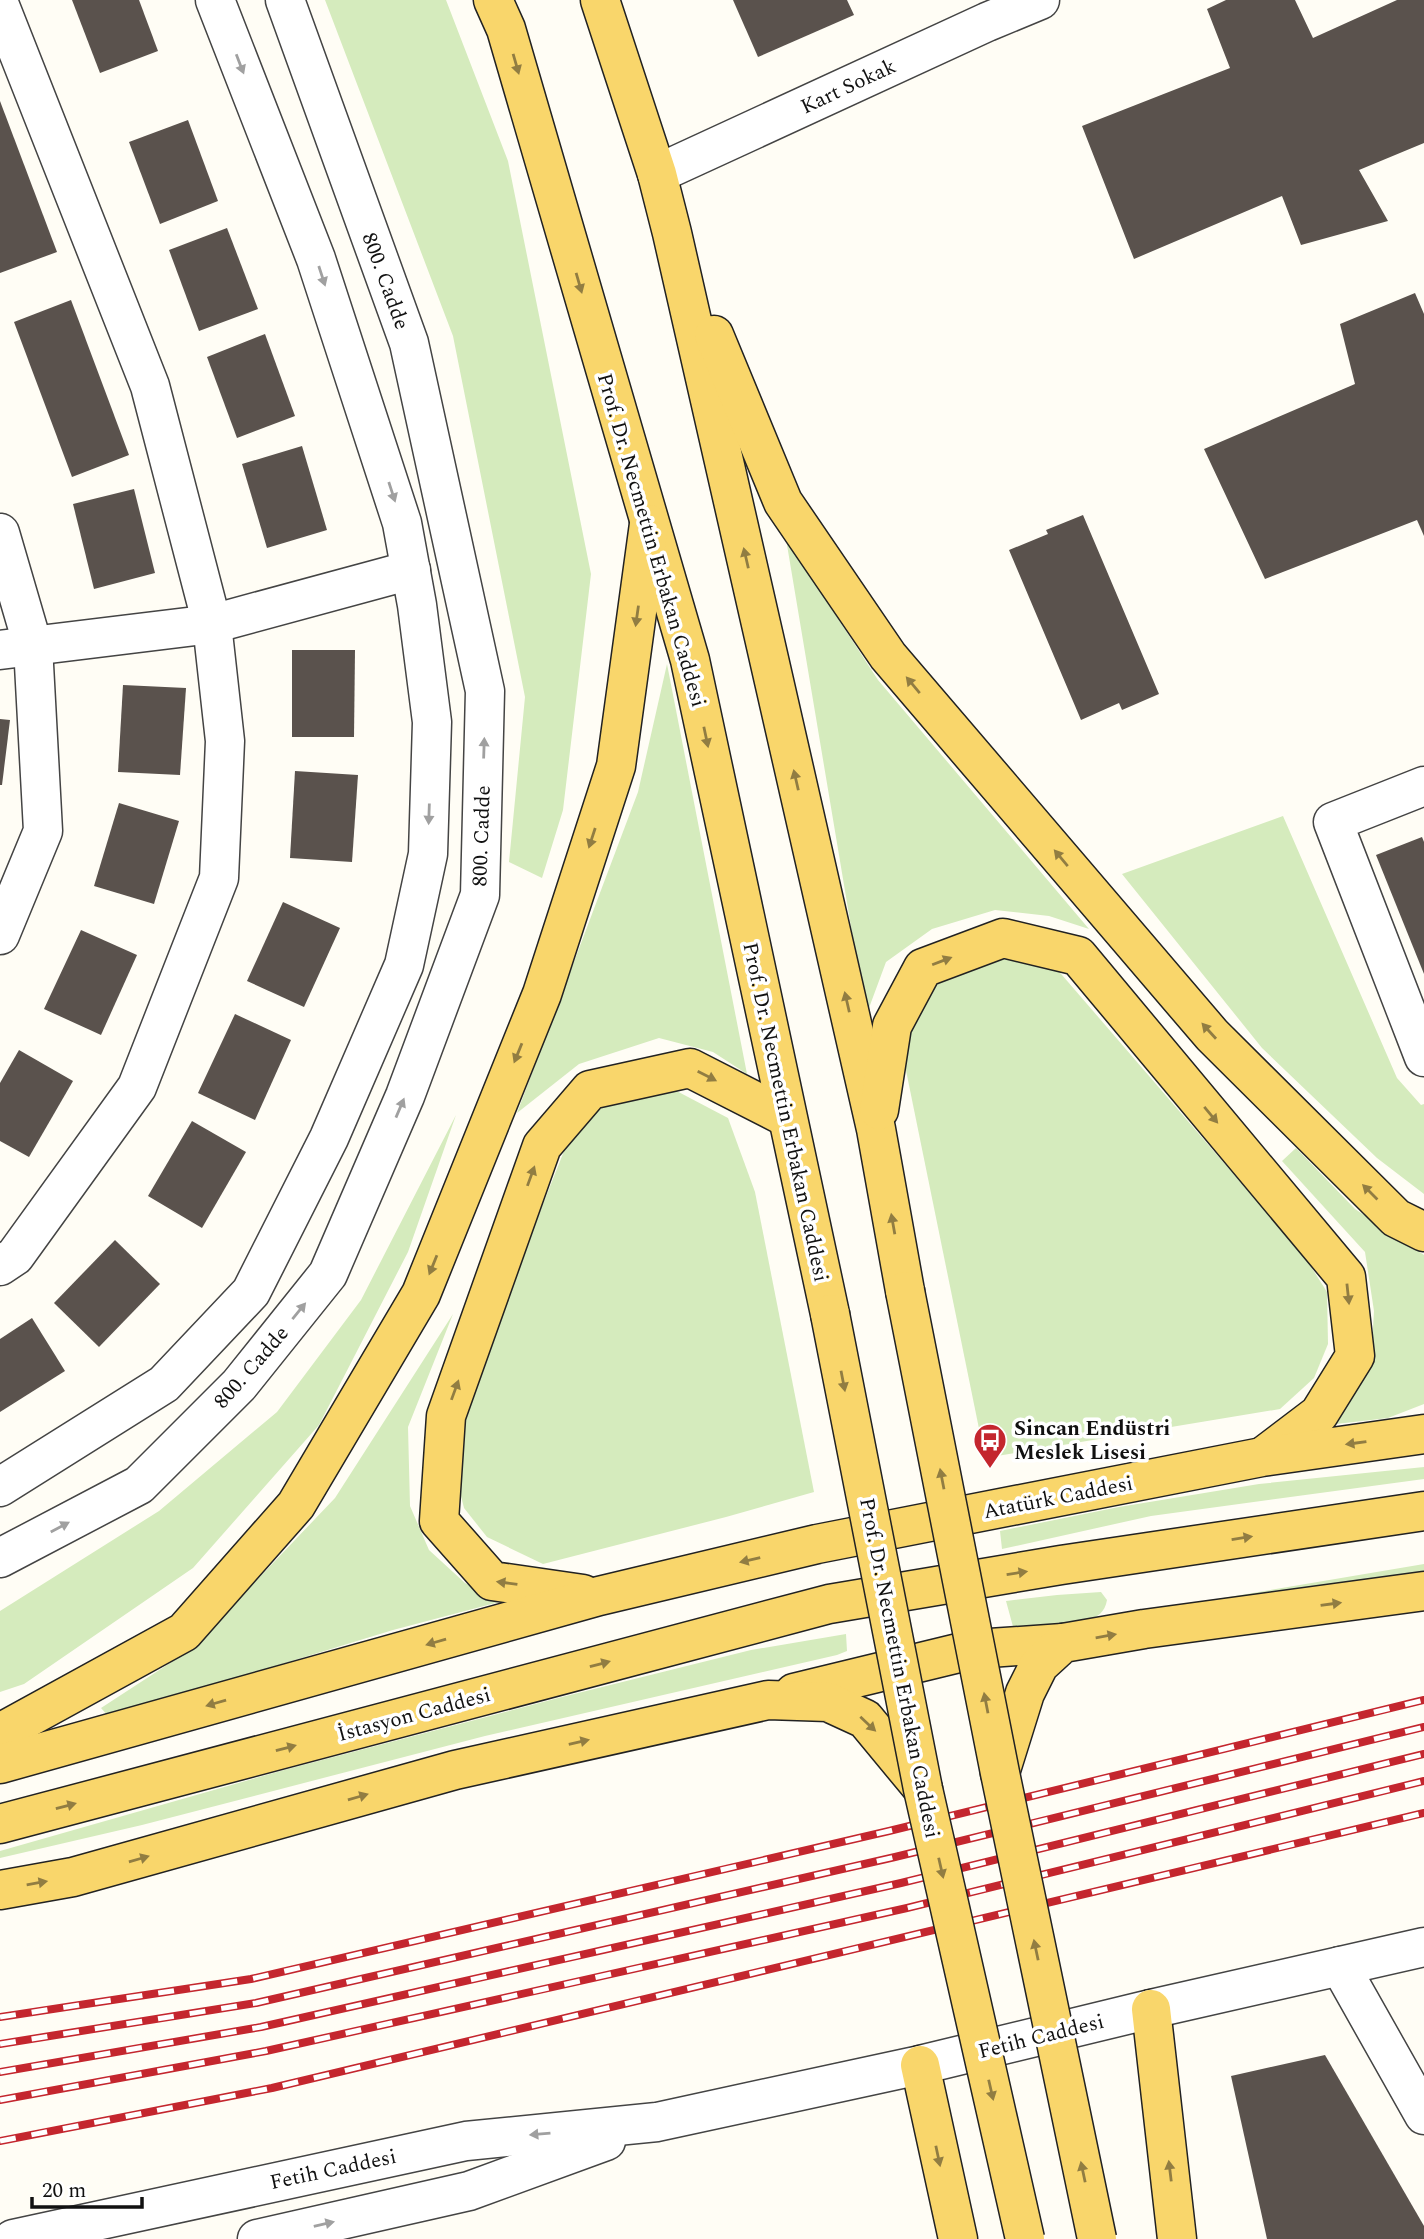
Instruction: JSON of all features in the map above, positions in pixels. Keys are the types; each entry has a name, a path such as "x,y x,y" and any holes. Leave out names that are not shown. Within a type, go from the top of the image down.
{"main road":[{"name":"Prof. Dr. Necmettin Erbakan Caddesi","path":"493,0 506,29 690,660 830,1314 923,1789 1025,2239"},
{"path":"600,0 657,174 672,233 876,1129 975,1649 1097,2239"},
{"path":"672,233 783,502 888,656 1212,1035 1396,1218 1424,1232"},
{"path":"0,1733 184,1632 296,1505 421,1294 542,994 616,766 649,524"},
{"path":"876,1129 892,1026 923,968 1003,938 1077,956 1346,1277 1355,1356 1319,1413 1262,1457"},
{"path":"599,1596 492,1581 439,1521 446,1416 541,1146 590,1090 690,1068 786,1117"},
{"name":"Atatürk Caddesi","path":"599,1596 817,1544 1262,1457 1424,1434"},
{"name":"İstasyon Caddesi","path":"0,1824 829,1604 1424,1511"},
{"path":"0,1890 73,1877 454,1770 768,1700 975,1649 1063,1643 1144,1629 1424,1591"},
{"path":"0,1764 599,1596"},
{"path":"1000,1773 1039,1665 1063,1643"},
{"path":"768,1700 828,1702 865,1719 923,1789"},
{"path":"1151,2009 1177,2239"},
{"path":"920,2065 958,2239"}],"street":[{"path":"0,1487 164,1384 251,1292 329,1138 404,965 428,854 432,722 402,523 316,259 215,0"},
{"name":"800. Cadde","path":"0,1558 139,1485 239,1385 328,1274 405,1096 480,895 485,691 409,343 285,0"},
{"name":"Kart Sokak","path":"657,174 1040,0"},
{"path":"0,6 150,386 212,624 225,741 219,878 137,1087 15,1256 0,1266"},
{"path":"0,533 43,831 0,935"},
{"path":"16,648 212,624 411,570"},
{"path":"1424,786 1332,822 1424,1057"},
{"name":"Fetih Caddesi","path":"13,2239 466,2141 657,2122 920,2065 1424,1947"},
{"path":"1340,1966 1424,2115"},
{"name":"Fetih Caddesi","path":"257,2239 469,2191 657,2122"}],"green space":[{"path":"325,0 446,0 508,161 591,574 563,810 542,878 509,862 525,697 453,336"},
{"path":"786,539 878,680 1089,929 1049,916 995,910 932,929 886,962 866,1016"},
{"path":"667,664 747,1074 713,1052 659,1038 579,1064 517,1113 638,792"},
{"path":"1283,816 1397,1078 1421,1105 1424,1104 1424,1194 1377,1158 1262,1048 1122,874"},
{"path":"992,953 1056,968 1305,1257 1327,1292 1328,1344 1314,1378 1280,1409 985,1458 900,1041 927,980"},
{"path":"669,1087 728,1118 755,1192 814,1492 543,1564 487,1537 464,1508 454,1468 464,1403 572,1131 616,1093"},
{"path":"456,1115 408,1252 319,1425 193,1568 24,1684 0,1692 0,1611 159,1511 277,1412 361,1300"},
{"path":"1296,1148 1355,1209 1424,1255 1424,1404 1388,1418 1319,1426 1371,1362 1374,1311 1365,1252 1282,1161"},
{"path":"453,1314 408,1427 410,1506 429,1550 465,1583 503,1601 393,1630 109,1717 101,1708 190,1650 335,1498"},
{"path":"1424,1467 1424,1479 1151,1516 1002,1549 1000,1531 1119,1507 1259,1484"},
{"path":"1424,1564 1424,1579 1015,1634 1006,1601 1101,1592 1107,1600 1100,1614 1088,1620 1057,1626"},
{"path":"846,1634 847,1651 837,1655 485,1736 142,1825 0,1858 0,1851 284,1770 751,1650"}],"building":[{"path":"72,0 139,0 158,51 100,73"},
{"path":"733,0 847,0 854,15 758,57"},
{"path":"1226,0 1295,0 1313,38 1397,0 1424,0 1424,143 1359,170 1388,221 1301,245 1282,196 1134,259 1082,126 1230,68 1207,9"},
{"path":"0,101 57,252 0,273"},
{"path":"188,120 218,201 160,224 129,142"},
{"path":"227,228 258,309 199,331 169,250"},
{"path":"1415,293 1424,314 1424,536 1417,520 1265,579 1204,449 1355,384 1340,324"},
{"path":"71,300 129,455 72,477 14,322"},
{"path":"265,334 295,416 237,438 207,357"},
{"path":"302,446 327,530 267,548 242,464"},
{"path":"134,489 155,573 94,589 73,504"},
{"path":"1083,515 1159,694 1122,710 1119,703 1081,720 1009,550 1048,534 1046,530"},
{"path":"292,650 355,650 354,737 292,737"},
{"path":"123,685 186,688 180,775 118,772"},
{"path":"0,719 10,720 2,785 0,785"},
{"path":"295,771 358,775 352,862 290,858"},
{"path":"119,803 179,821 154,904 94,886"},
{"path":"1422,837 1424,842 1424,974 1376,855"},
{"path":"283,902 340,928 304,1007 247,981"},
{"path":"81,930 137,955 101,1035 44,1009"},
{"path":"235,1014 291,1040 255,1120 198,1093"},
{"path":"19,1050 73,1081 29,1157 0,1141 0,1083"},
{"path":"192,1121 246,1152 202,1228 148,1196"},
{"path":"115,1240 160,1284 99,1347 54,1303"},
{"path":"32,1318 65,1371 0,1412 0,1339"},
{"path":"1325,2055 1424,2226 1424,2239 1267,2239 1231,2076"}],"railway":[{"path":"0,2017 251,1979 889,1831 1424,1700"},
{"path":"0,2044 256,2003 895,1857 1424,1727"},
{"path":"0,2072 261,2027 901,1883 1424,1754"},
{"path":"0,2100 266,2051 907,1908 1424,1781"},
{"path":"0,2141 272,2088 1424,1813"}],"place":[{"name":"Sincan Endüstri Meslek Lisesi","path":"990,1470"}]}
